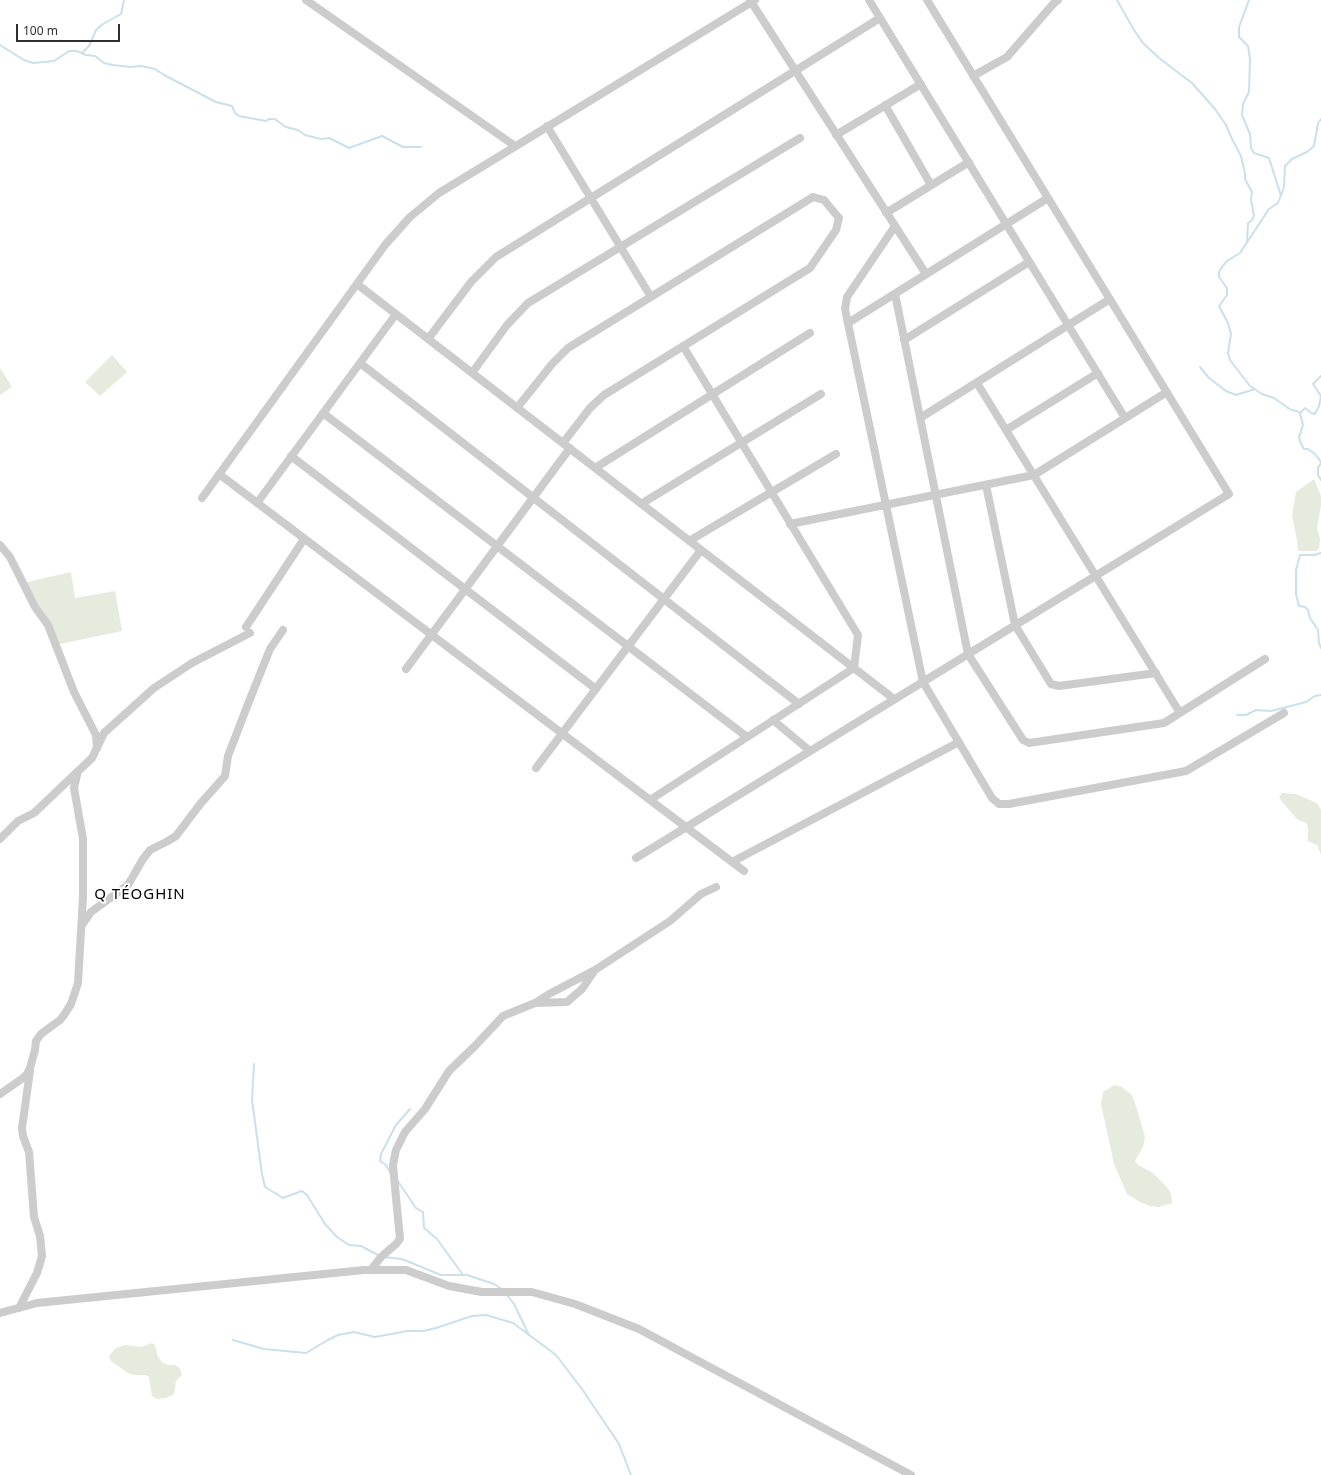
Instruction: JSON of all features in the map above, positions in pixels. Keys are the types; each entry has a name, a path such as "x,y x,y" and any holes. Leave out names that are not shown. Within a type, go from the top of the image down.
{"street":[{"path":"306,0 515,146"},
{"path":"870,0 1125,418"},
{"path":"636,858 1229,494 927,0"},
{"path":"973,76 1007,57 1049,8 1058,0"},
{"path":"202,498 385,245 416,212 439,193 752,1 795,71 926,274"},
{"path":"428,339 471,282 496,257 880,18"},
{"path":"836,135 921,84"},
{"path":"885,105 931,185"},
{"path":"547,126 651,297"},
{"path":"472,373 507,325 528,303 800,138"},
{"path":"886,212 969,162"},
{"path":"518,408 552,364 568,348 813,197 824,200 839,218 836,230 810,268 604,395 590,408 562,443"},
{"path":"848,323 1048,198"},
{"path":"895,226 847,297 845,309 923,682 992,798 998,804 1009,804 1186,771 1284,712"},
{"path":"904,340 1030,262"},
{"path":"357,284 894,699"},
{"path":"895,294 968,654 1023,740 1029,743 1164,723 1265,659"},
{"path":"920,418 1110,300"},
{"path":"257,503 396,314"},
{"path":"595,468 810,333"},
{"path":"650,800 854,668 858,636 683,346"},
{"path":"360,363 799,704"},
{"path":"1006,430 1098,373"},
{"path":"977,383 1180,713"},
{"path":"790,524 1034,475 1167,392"},
{"path":"641,504 821,394"},
{"path":"323,413 748,737"},
{"path":"406,669 570,448"},
{"path":"689,541 836,454"},
{"path":"291,456 596,689"},
{"path":"219,474 744,871"},
{"path":"986,485 1015,625 1051,684 1059,686 1156,673"},
{"path":"0,839 18,821 34,813 92,758 104,733 154,688 192,663 248,630 304,539"},
{"path":"0,545 10,557 36,607 48,625 74,692 96,735 97,749"},
{"path":"536,768 701,550"},
{"path":"82,925 91,912 128,885 150,850 176,836 201,803 225,776 228,756 248,704 270,649 283,630"},
{"path":"773,720 810,751"},
{"path":"732,862 959,742"},
{"path":"19,1308 37,1273 42,1256 40,1236 34,1217 30,1152 23,1136 22,1128 30,1068 36,1050 36,1041 40,1034 60,1020 71,1004 78,982 83,897 83,839 74,788 78,771"},
{"path":"370,1270 400,1239 394,1165 396,1150 405,1132 425,1109 449,1071 503,1016 535,1003 548,994 595,970 670,921 701,894 716,887"},
{"path":"535,1003 567,1002 582,989 595,970"},
{"path":"0,1094 23,1078 30,1068"},
{"path":"0,1313 37,1303 370,1270 406,1270 449,1286 482,1292 532,1292 575,1304 639,1329 911,1475"}],"shaded area":[{"path":"112,355 127,372 100,396 85,382"},
{"path":"0,368 12,387 0,395"},
{"path":"1314,479 1321,496 1317,528 1320,539 1319,549 1316,551 1298,551 1292,516 1296,492"},
{"path":"71,572 75,598 115,591 122,631 55,645 23,583"},
{"path":"1282,793 1296,794 1317,803 1321,810 1321,855 1317,845 1308,841 1308,827 1306,823 1298,820 1282,802 1279,797"},
{"path":"1114,1085 1122,1087 1132,1095 1145,1137 1143,1147 1135,1161 1138,1165 1153,1173 1165,1185 1171,1193 1172,1203 1159,1207 1150,1206 1127,1194 1114,1164 1101,1104 1103,1092"},
{"path":"152,1343 155,1345 158,1357 163,1363 175,1365 180,1369 182,1375 176,1381 174,1394 166,1398 157,1399 152,1396 149,1377 145,1375 134,1375 128,1373 111,1361 109,1356 116,1348 125,1345 141,1347"}],"waterway":[{"path":"82,53 89,46 96,30 103,24 121,14 124,0"},
{"path":"1117,0 1143,43 1159,58 1192,83 1215,109 1226,125 1241,156 1245,179 1252,192 1251,200 1254,216 1248,223 1247,243"},
{"path":"1249,0 1239,27 1239,37 1248,46 1250,59 1249,92 1243,104 1242,115 1250,134 1251,148 1254,153 1269,158 1281,196"},
{"path":"0,45 24,60 33,63 54,61 69,51 77,51 86,55 95,56 104,63 130,67 141,66 155,69 216,102 232,106 235,113 239,116 266,121 269,119 275,119 286,127 298,130 305,135 321,139 329,138 349,148 382,136 403,147 421,147"},
{"path":"1321,119 1318,123 1314,146 1307,152 1292,159 1285,166 1284,187 1278,203 1269,209 1240,253 1227,261 1219,272 1219,277 1227,288 1227,295 1219,306 1228,323 1231,334 1228,353 1230,360 1250,386 1262,394 1274,398 1291,410 1300,413 1303,425 1299,437 1301,444 1304,449 1308,449 1315,454 1321,462"},
{"path":"1200,367 1209,378 1226,391 1236,395 1255,389"},
{"path":"1321,376 1313,384 1321,396"},
{"path":"1300,413 1305,408 1311,413 1315,414 1319,406 1321,396"},
{"path":"1321,463 1318,468 1318,475 1321,480"},
{"path":"1321,553 1314,555 1300,555 1296,570 1296,594 1299,606 1305,607 1308,610 1310,618 1318,630 1321,648"},
{"path":"1237,715 1246,715 1256,710 1271,711 1306,702 1315,696 1321,695"},
{"path":"254,1064 252,1100 265,1187 283,1198 302,1191 307,1195 325,1224 337,1237 349,1245 361,1246 378,1255"},
{"path":"390,1172 386,1165 380,1161 381,1154 396,1125 410,1109"},
{"path":"397,1180 416,1208 423,1212 424,1228 437,1239 463,1275"},
{"path":"384,1257 402,1259 441,1275 467,1275 494,1284 502,1289"},
{"path":"507,1295 514,1304 528,1333"},
{"path":"233,1340 264,1349 306,1353 338,1335 354,1332 375,1337 407,1331 423,1331 472,1316 486,1315 513,1323 556,1355 582,1389 619,1444 631,1475"}],"district":[{"name":"Q TÉOGHIN","path":"140,895"}]}
